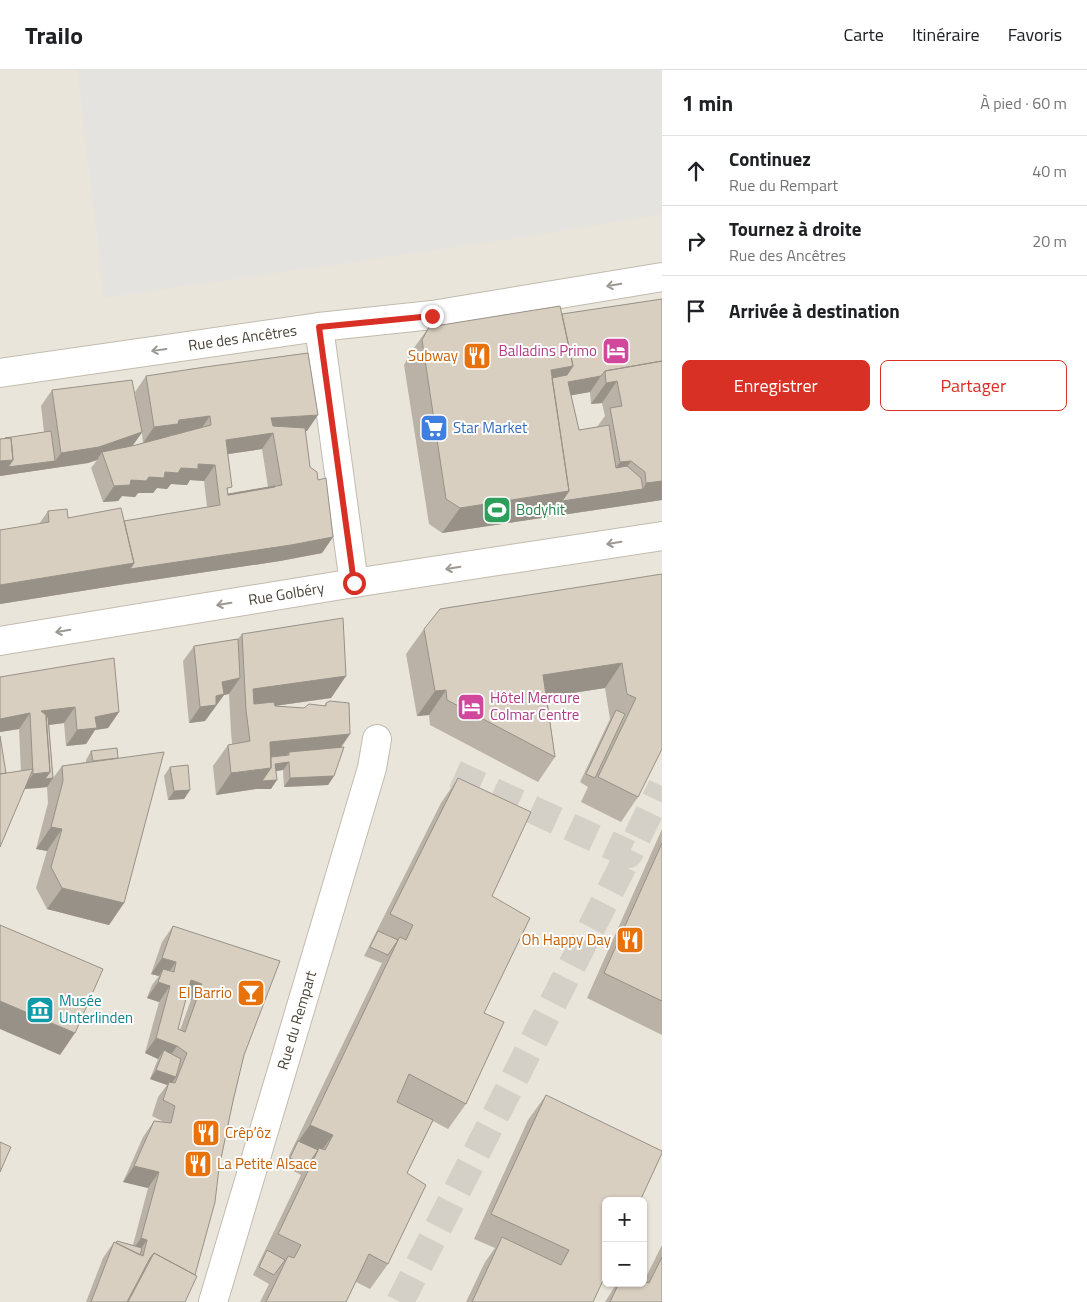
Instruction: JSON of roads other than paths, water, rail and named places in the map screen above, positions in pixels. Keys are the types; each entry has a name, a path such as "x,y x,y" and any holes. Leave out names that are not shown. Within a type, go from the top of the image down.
{"street":[{"name":"Rue des Ancêtres","path":"0,373 319,327 432,316 662,277"},
{"path":"319,327 354,583"},
{"name":"Rue Golbéry","path":"0,641 354,583 662,536"},
{"name":"Rue du Rempart","path":"213,1302 372,768 377,739"}],"tunnel":[{"path":"455,774 629,854 662,786"},
{"path":"400,1302 629,854"}],"place":[{"name":"Balladins Primo","path":"616,351"},
{"name":"Subway","path":"477,356"},
{"name":"Star Market","path":"434,428"},
{"name":"Bodyhit","path":"497,510"},
{"name":"Hôtel Mercure Colmar Centre","path":"471,707"},
{"name":"Oh Happy Day","path":"630,940"},
{"name":"El Barrio","path":"251,993"},
{"name":"Musée Unterlinden","path":"40,1010"},
{"name":"Crêp’ôz","path":"206,1133"},
{"name":"La Petite Alsace","path":"198,1164"}]}
